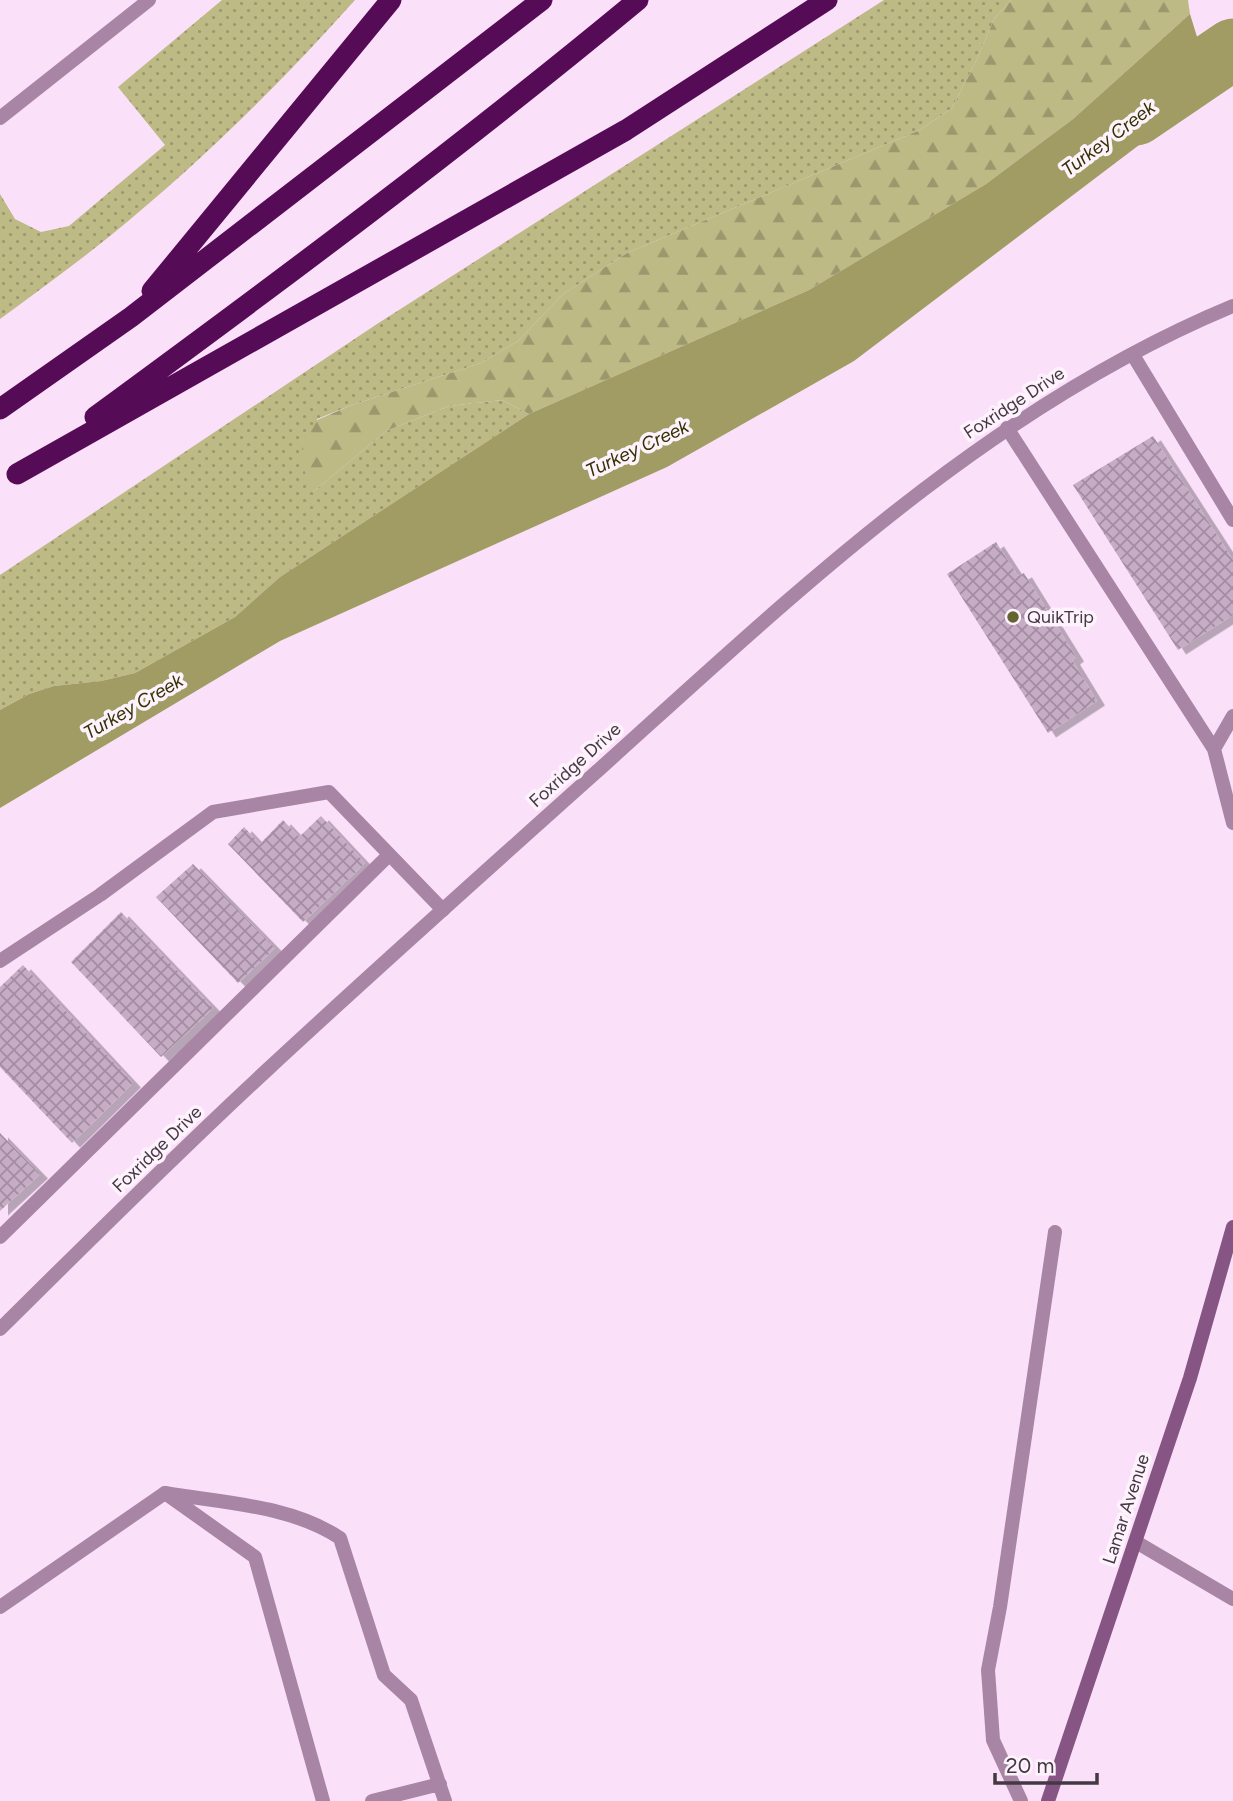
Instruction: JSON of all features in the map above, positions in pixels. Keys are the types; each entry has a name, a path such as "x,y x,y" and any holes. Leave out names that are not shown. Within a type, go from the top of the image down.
{"highway":[{"path":"131,317 391,0"},
{"path":"0,409 131,317 542,0"},
{"path":"8,480 309,260 568,58 638,0"},
{"path":"8,480 626,130 827,0"}],"street":[{"path":"0,117 149,0"},
{"name":"Foxridge Drive","path":"0,1329 265,1072 753,631 938,478 1007,428 1150,344 1233,306"},
{"path":"1133,355 1233,520"},
{"path":"1007,428 1213,749 1233,823"},
{"path":"1213,749 1233,716"},
{"path":"0,961 100,895 213,812 329,792 443,910"},
{"path":"0,1237 389,855"},
{"name":"Lamar Avenue","path":"1048,1801 1190,1378 1233,1227"},
{"path":"1021,1801 993,1740 988,1670 1000,1607 1055,1232"},
{"path":"0,1606 164,1493 270,1510 320,1525 340,1538 384,1675 411,1700 445,1801"},
{"path":"164,1493 255,1557 323,1801"},
{"path":"1136,1542 1233,1599"},
{"path":"372,1801 440,1784"}],"green space":[{"path":"222,0 355,0 268,93 175,181 96,247 0,319 0,194 15,219 41,232 69,226 165,145 118,87"},
{"path":"884,0 1011,0 994,19 952,108 920,130 627,253 563,294 518,341 481,363 317,419 313,492 386,431 449,406 502,400 529,414 280,577 235,617 135,673 101,681 54,686 29,694 0,710 0,575 377,324"},
{"path":"1011,0 1188,0 1190,14 1073,119 986,184 809,290 529,414 502,400 449,406 386,431 313,492 302,465 302,443 317,420 352,405 481,363 518,341 563,294 627,253 920,130 952,108 994,19"}],"water":[{"path":"1190,14 1213,89 854,361 667,467 280,641 0,808 0,710 29,694 54,686 101,681 135,673 235,617 280,577 529,414 809,290 986,184 1073,119"}],"building":[{"name":"QuikTrip","path":"1153,436 1233,560 1233,615 1178,650 1073,485"},
{"name":"QuikTrip","path":"996,542 1018,576 1024,573 1076,657 1072,660 1097,701 1048,733 947,574"},
{"path":"321,816 365,863 303,922 228,844 244,827 260,844 283,820 299,837"},
{"path":"193,864 275,948 238,983 156,897"},
{"path":"121,912 213,1008 161,1057 71,962"},
{"path":"23,965 133,1083 72,1143 0,1067 0,987"},
{"path":"0,1133 40,1174 0,1211"}],"waterway":[{"name":"Turkey Creek","path":"1136,115 1233,49"}],"place":[{"name":"QuikTrip","path":"1013,617"}]}
